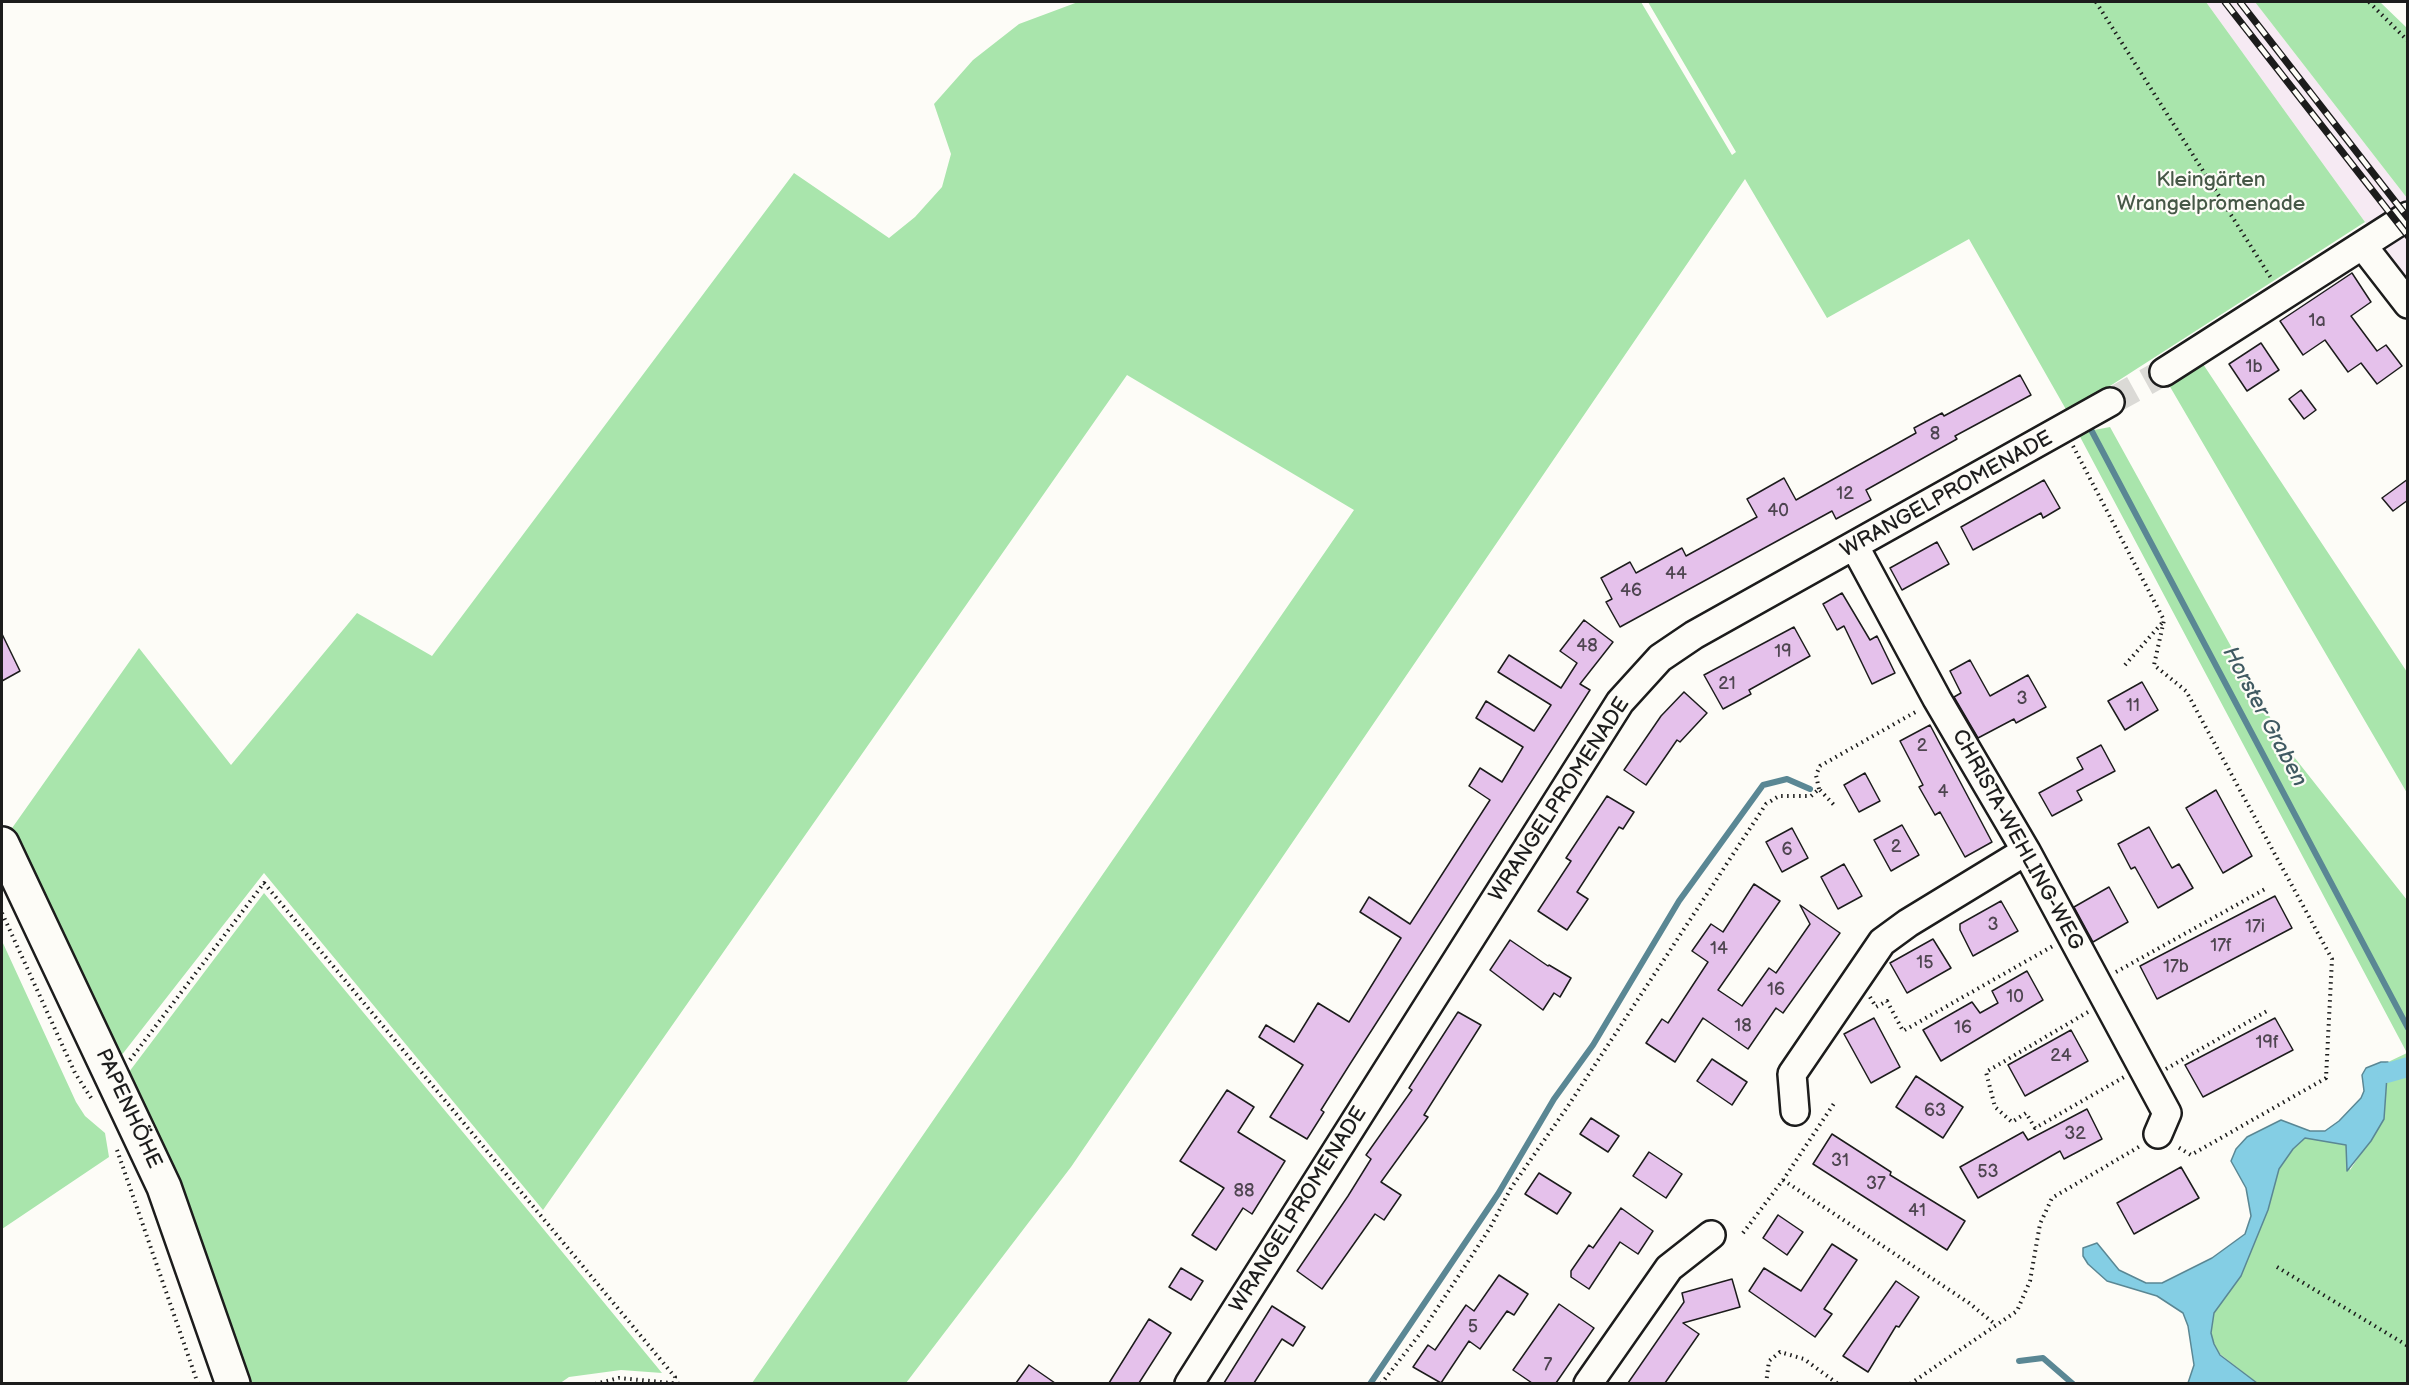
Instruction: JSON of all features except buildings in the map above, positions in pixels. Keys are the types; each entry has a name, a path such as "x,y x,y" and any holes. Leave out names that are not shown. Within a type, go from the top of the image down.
{"main road":[{"name":"PAPENHÖHE","path":"2,844 164,1187 233,1383"}],"street":[{"path":"2164,372 2407,217"},
{"path":"2363,246 2408,303"},
{"name":"WRANGELPROMENADE","path":"1189,1383 1620,702 1660,658 1694,635 1855,547 2110,402"},
{"name":"CHRISTA-WEHLING-WEG","path":"1855,547 1937,699 2026,851 2167,1113 2158,1134"},
{"path":"1795,1111 1792,1074 1882,942 1908,923 2026,851"},
{"path":"1588,1383 1669,1268 1712,1235"}],"path":[{"path":"2096,2 2282,297"},
{"path":"2369,2 2408,41"},
{"path":"1910,1383 2018,1311 2030,1281 2040,1224 2052,1198 2123,1158 2158,1134 2192,1155 2326,1078 2332,959 2186,691 2154,665 2163,620 2064,429"},
{"path":"2125,665 2163,620"},
{"path":"1835,806 1819,789 1816,775 1820,766 1937,699"},
{"path":"1381,1383 1423,1330 1490,1228 1511,1188 1568,1106 1766,804 1779,796 1811,796 1819,789"},
{"path":"114,1078 264,883 675,1377 674,1383"},
{"path":"2267,888 2102,992 1986,1072 1995,1107 2012,1122 2026,1113 2035,1128 2267,1011"},
{"path":"2,913 75,1073 99,1110"},
{"path":"1858,977 1876,1007 1887,1001 1903,1031 2072,936"},
{"path":"1743,1233 1783,1180 1835,1102"},
{"path":"115,1141 119,1160 198,1383"},
{"path":"1783,1180 1970,1303 1996,1325"},
{"path":"2277,1267 2408,1347"},
{"path":"1766,1383 1769,1360 1780,1352 1804,1359 1838,1383"},
{"path":"596,1383 619,1378 682,1383"}],"shaded area":[{"path":"2206,2 2255,2 2407,198 2407,277 2365,222"}],"green space":[{"path":"1078,2 1641,2 1732,155 1736,152 1648,2 2206,2 2365,222 2068,413 1969,239 1827,318 1745,179 1071,1167 906,1383 752,1383 1354,510 1127,375 543,1210 264,873 117,1061 10,831 139,648 231,765 357,613 432,656 794,173 889,238 915,217 942,187 951,154 934,104 973,60 1019,24"},
{"name":"Kleingärten Wrangelpromenade","path":"2255,2 2380,2 2407,28 2407,198"},
{"path":"2203,364 2407,672 2407,793 2169,385"},
{"path":"2110,427 2287,748 2407,900 2407,1053 2078,433"},
{"path":"264,893 662,1373 621,1370 569,1377 559,1384 249,1383 126,1076"},
{"path":"2,941 76,1102 85,1116 105,1133 109,1157 2,1229"},
{"path":"2407,1053 2407,1383 2257,1383 2220,1354 2211,1333 2214,1313 2241,1276 2268,1210 2279,1169 2293,1149 2305,1138 2346,1145 2350,1170 2384,1119 2388,1062"}],"water":[{"path":"2381,1062 2388,1062 2384,1119 2371,1141 2347,1171 2346,1145 2305,1138 2293,1149 2279,1169 2268,1210 2241,1276 2214,1313 2211,1333 2220,1355 2257,1383 2188,1383 2194,1365 2188,1326 2183,1313 2157,1296 2107,1281 2088,1264 2083,1256 2083,1248 2097,1243 2119,1270 2146,1283 2162,1283 2212,1258 2245,1234 2251,1216 2246,1188 2231,1161 2236,1149 2247,1137 2281,1120 2310,1131 2325,1131 2339,1121 2361,1098 2364,1091 2362,1075 2366,1068"}],"waterway":[{"name":"Horster Graben","path":"2088,424 2408,1028"},
{"path":"1370,1384 1498,1194 1554,1099 1593,1045 1679,901 1763,785 1787,779 1810,789"},
{"path":"2387,1073 2408,1067"},
{"path":"2019,1361 2043,1358 2073,1384"}],"tunnel":[{"path":"2110,402 2164,372"}],"railway":[{"path":"2225,2 2408,236"},
{"path":"2240,2 2408,218"}]}
